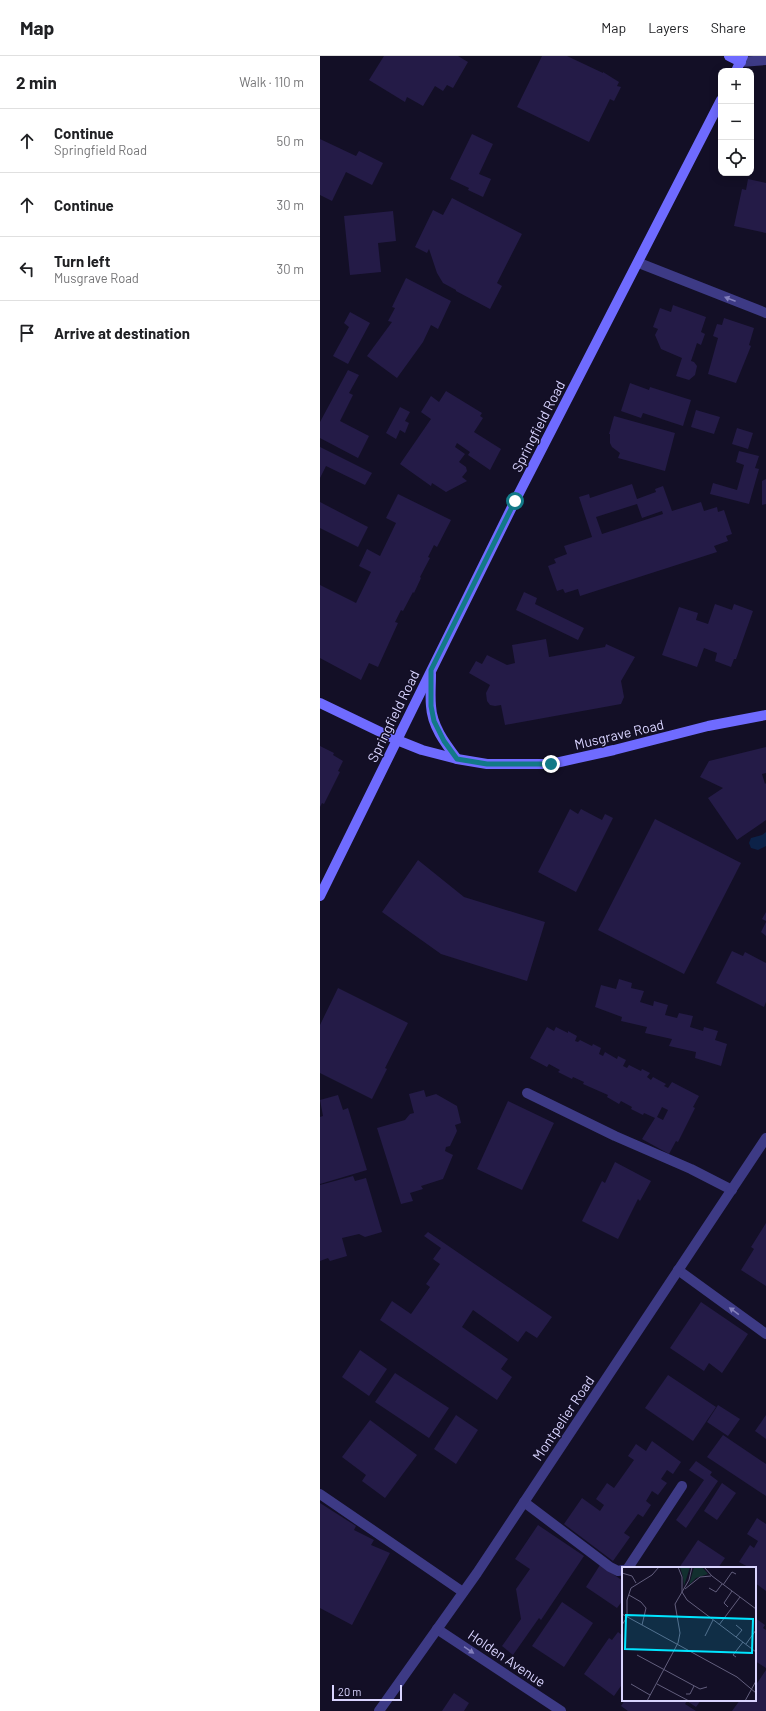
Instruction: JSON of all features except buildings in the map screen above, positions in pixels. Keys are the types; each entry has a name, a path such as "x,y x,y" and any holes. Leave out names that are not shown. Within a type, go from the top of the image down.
{"street":[{"path":"729,56 742,59 766,60"},
{"path":"738,68 742,59"},
{"name":"Springfield Road","path":"320,896 515,501 639,263 719,104"},
{"path":"639,263 766,313"},
{"path":"431,670 431,706 434,721 444,741 457,759"},
{"name":"Musgrave Road","path":"320,703 397,740 422,750 457,759 487,764 551,764 614,750 708,726 766,715"},
{"path":"527,1093 615,1136 732,1190"},
{"name":"Montpelier Road","path":"379,1711 524,1502 766,1138"},
{"path":"678,1270 766,1334"},
{"path":"629,1567 682,1486"},
{"path":"320,1494 463,1592"},
{"path":"524,1502 610,1567 618,1571 622,1570"},
{"name":"Holden Avenue","path":"437,1629 561,1711"}],"water":[{"path":"766,832 766,846 758,850 751,848 749,843 751,838 762,835"}],"route":[{"path":"515,501 431,670 431,706 434,721 444,741 457,759 487,764 551,764"}]}
